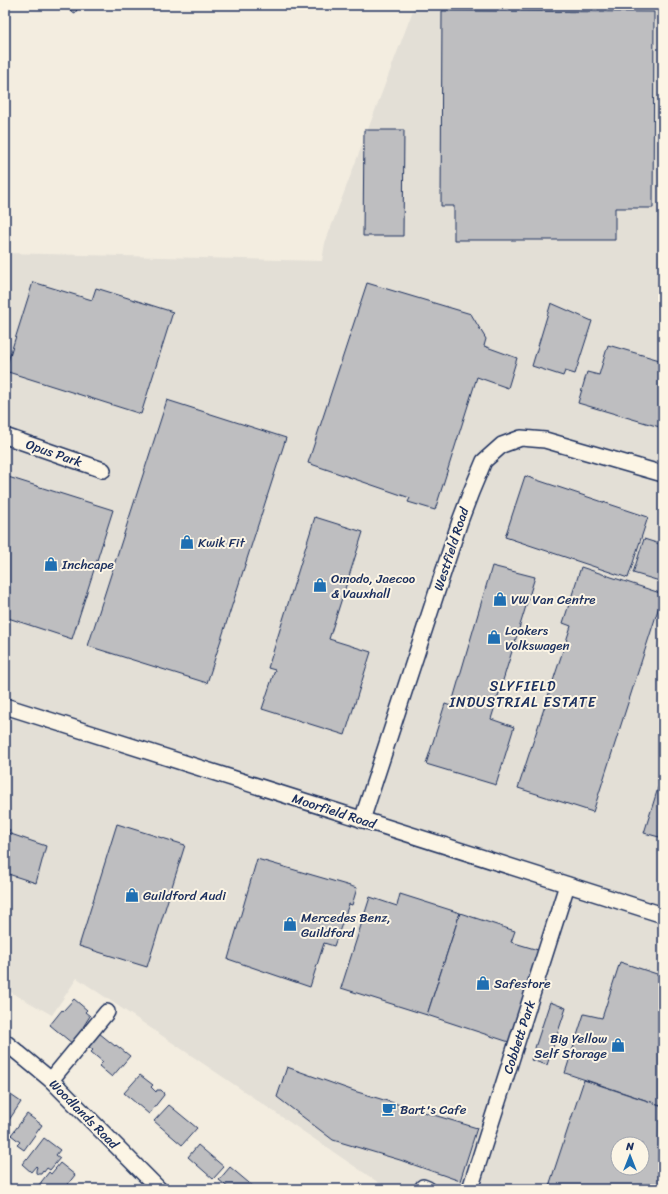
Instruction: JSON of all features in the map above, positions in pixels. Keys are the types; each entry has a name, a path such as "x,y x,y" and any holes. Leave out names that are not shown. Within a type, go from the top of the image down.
{"street":[{"name":"Opus Park","path":"5,436 104,470"},
{"name":"Westfield Road","path":"362,820 460,521 484,461 502,444 521,438 545,440 663,474"},
{"name":"Moorfield Road","path":"5,706 663,915"},
{"name":"Cobbett Park","path":"470,1189 567,885"},
{"path":"51,1080 107,1012"},
{"name":"Woodlands Road","path":"5,1042 51,1080 159,1189"}],"shaded area":[{"path":"415,5 663,5 663,1189 388,1189 77,978 52,1015 5,989 5,253 322,261 325,243"}],"building":[{"path":"80,5 75,13 62,6"},
{"path":"442,11 654,12 653,208 615,208 615,240 454,240 454,206 441,206"},
{"path":"364,130 404,130 403,236 363,236"},
{"path":"33,282 92,300 96,288 173,312 141,414 5,371"},
{"path":"367,283 471,314 486,339 484,346 517,358 508,388 477,377 435,510 408,502 410,498 308,463"},
{"path":"551,303 592,321 575,374 565,371 563,376 532,366"},
{"path":"608,345 663,361 663,428 578,403 587,372 599,375"},
{"name":"Kwik Fit","path":"167,400 286,438 207,683 88,646"},
{"name":"Inchcape","path":"5,476 113,510 72,639 5,617"},
{"path":"525,476 648,517 628,578 505,537"},
{"name":"Omodo, Jaecoo & Vauxhall","path":"315,517 363,532 329,639 371,652 345,735 262,709 275,670 268,668"},
{"path":"644,539 663,545 663,582 633,573"},
{"name":"Lookers Volkswagen","path":"492,566 535,577 491,719 514,727 496,785 426,764 445,704 451,706"},
{"path":"581,567 663,594 593,812 518,788 571,626 563,623"},
{"path":"663,772 663,838 644,833"},
{"name":"Guildford Audi","path":"117,824 185,845 147,967 79,946"},
{"path":"5,828 10,830 8,833 46,846 36,883 5,873"},
{"name":"Mercedes Benz, Guildford","path":"257,859 357,888 352,905 349,904 334,946 324,943 310,987 228,959"},
{"path":"400,894 460,913 427,1015 341,988 370,897 397,906"},
{"name":"Safestore","path":"460,913 515,931 511,942 538,950 509,1042 427,1015"},
{"name":"Big Yellow Self Storage","path":"620,962 663,976 663,1106 565,1073 584,1014 602,1018"},
{"path":"74,999 87,1010 85,1012 90,1016 83,1027 85,1029 73,1044 50,1025 62,1010 63,1011"},
{"path":"550,1002 566,1008 547,1065 531,1060"},
{"path":"99,1033 130,1056 112,1077 99,1066 103,1062 91,1052 93,1050 88,1046"},
{"path":"287,1067 354,1091 477,1128 460,1181 400,1160 333,1140 277,1097"},
{"path":"140,1075 153,1085 151,1087 156,1092 157,1090 161,1090 164,1095 149,1114 124,1093"},
{"path":"584,1080 663,1106 662,1189 548,1189"},
{"path":"5,1091 21,1102 5,1126"},
{"path":"169,1105 197,1128 182,1145 154,1121"},
{"path":"27,1114 42,1125 24,1150 17,1145 20,1142 11,1135"},
{"path":"44,1138 60,1150 56,1155 60,1158 50,1170 47,1168 41,1174 38,1174 36,1173 36,1166 31,1172 22,1164 27,1158 28,1159"},
{"path":"198,1145 224,1167 213,1179 188,1157"},
{"path":"60,1163 75,1175 68,1184 72,1187 71,1189 41,1189 38,1186 49,1172 51,1174"},
{"path":"230,1167 255,1188 230,1189 219,1180"}],"place":[{"name":"Kwik Fit","path":"187,542"},
{"name":"Inchcape","path":"51,564"},
{"name":"Omodo, Jaecoo & Vauxhall","path":"320,585"},
{"name":"VW Van Centre","path":"500,599"},
{"name":"Lookers Volkswagen","path":"494,637"},
{"name":"Guildford Audi","path":"132,895"},
{"name":"Mercedes Benz, Guildford","path":"290,924"},
{"name":"Safestore","path":"483,983"},
{"name":"Big Yellow Self Storage","path":"618,1045"},
{"name":"Bart's Cafe","path":"389,1109"}],"district":[{"name":"SLYFIELD INDUSTRIAL ESTATE","path":"523,694"}]}
